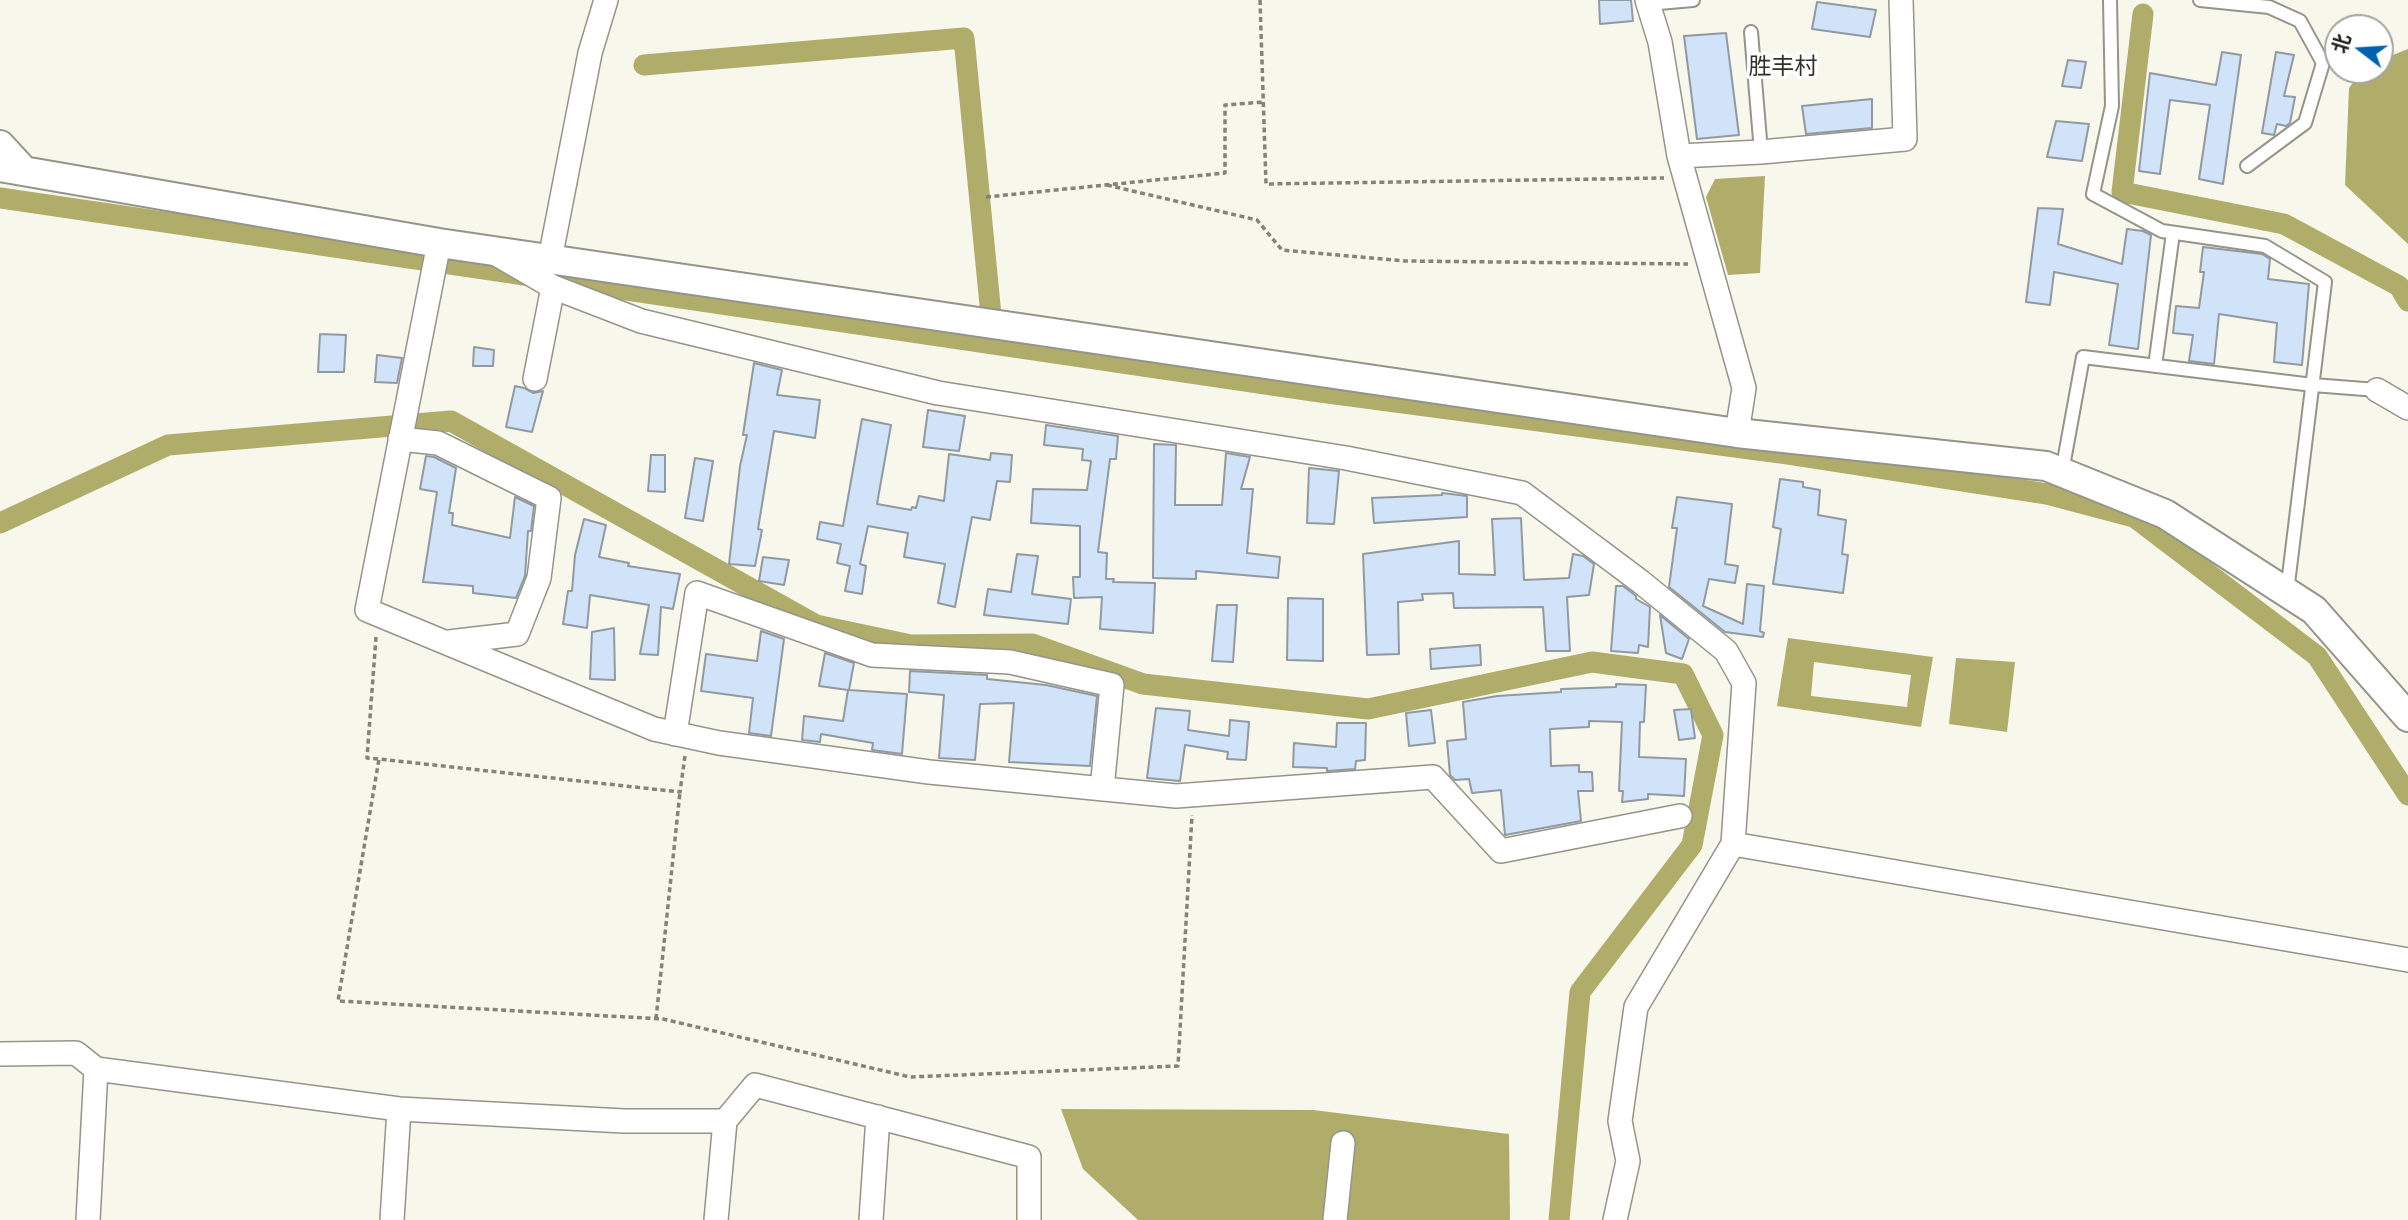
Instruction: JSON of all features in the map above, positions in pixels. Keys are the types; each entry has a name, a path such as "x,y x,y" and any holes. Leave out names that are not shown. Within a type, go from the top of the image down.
{"street":[{"path":"550,259 590,53 606,0"},
{"path":"1679,156 1761,152 1905,139 1901,0"},
{"path":"1647,2 1661,42 1679,156 1744,388 1737,433"},
{"path":"0,145 12,169 439,243 1737,433 2046,466 2165,514 2314,610 2408,717"},
{"path":"439,243 366,610 654,729 719,743 929,772 1176,796 1433,777 1501,851 1680,816"},
{"path":"490,250 552,287 641,321 938,393 1346,458 1522,493 1726,650 1744,683 1732,844 1636,1007 1620,1121 1628,1161 1615,1220"},
{"path":"535,379 552,287"},
{"path":"2377,390 2408,408"},
{"path":"400,439 438,443 549,498 539,578 517,634 445,643"},
{"path":"681,735 697,593 872,655 1010,662 1112,685 1102,789"},
{"path":"1732,844 2408,960"},
{"path":"0,1054 76,1053 96,1069 399,1109 624,1121 725,1121"},
{"path":"88,1220 96,1069"},
{"path":"716,1220 725,1121 755,1085 1029,1157 1029,1220"},
{"path":"392,1220 399,1109"},
{"path":"871,1220 878,1117"},
{"path":"1335,1220 1343,1143"}],"lane":[{"path":"1647,2 1692,0"},
{"path":"2110,0 2112,106 2093,194 2162,231 2265,246 2325,282 2287,592"},
{"path":"2200,0 2269,7 2300,21 2323,63 2305,123 2247,166"},
{"path":"1751,32 1761,152"},
{"path":"2155,366 2173,233"},
{"path":"2062,473 2083,357 2312,385 2377,390"}],"path":[{"path":"1260,0 1266,184 1686,178"},
{"path":"986,197 1225,173 1225,105 1264,102"},
{"path":"1107,185 1257,220 1282,250 1405,261 1710,265"},
{"path":"377,614 367,758 680,792"},
{"path":"656,1019 680,792 681,735"},
{"path":"379,759 338,1001 656,1019 910,1076 1178,1066 1193,795"}],"shaded area":[{"path":"2408,49 2408,244 2345,185 2349,88 2352,84 2394,84 2394,54"},
{"path":"1765,176 1760,273 1728,275 1706,197 1715,179"},
{"path":"1788,638 1933,657 1921,727 1777,706","holes":["1814,662 1911,675 1907,707 1811,696"]},
{"path":"1956,658 2015,662 2007,732 1949,724"},
{"path":"1061,1109 1313,1110 1509,1134 1510,1220 1138,1220 1083,1169"}],"building":[{"path":"1599,0 1631,0 1633,21 1600,24"},
{"path":"1817,2 1876,10 1870,37 1812,29"},
{"path":"1726,33 1739,135 1697,139 1684,36"},
{"path":"2222,52 2241,55 2223,184 2199,179 2210,105 2170,100 2160,174 2139,171 2150,73 2216,85"},
{"path":"2276,52 2294,55 2284,96 2295,97 2290,123 2286,126 2277,124 2274,135 2262,133"},
{"path":"2068,60 2086,62 2081,88 2062,86"},
{"path":"1872,99 1872,128 1806,134 1802,106"},
{"path":"2056,121 2089,124 2082,161 2047,157"},
{"path":"2038,208 2063,209 2058,244 2122,264 2127,229 2151,235 2138,349 2109,345 2118,284 2054,272 2050,305 2026,302"},
{"path":"2203,247 2262,254 2270,259 2268,279 2309,284 2302,365 2274,362 2277,323 2219,314 2214,364 2189,361 2193,335 2173,333 2176,306 2199,308 2204,272 2200,272"},
{"path":"320,334 346,335 344,372 318,372"},
{"path":"474,347 494,350 493,366 473,366"},
{"path":"377,355 402,358 397,383 375,382"},
{"path":"754,363 782,370 777,395 820,400 815,438 774,431 758,529 762,530 755,566 729,564"},
{"path":"515,386 533,393 543,391 532,432 506,427"},
{"path":"928,410 965,416 959,451 923,447"},
{"path":"862,419 891,425 877,504 911,510 912,507 916,508 919,496 944,501 949,454 990,460 991,453 1012,455 1010,482 997,481 990,520 972,517 955,607 938,603 945,564 904,557 908,533 868,526 860,564 866,566 862,594 845,591 850,566 837,563 841,544 817,539 820,522 843,526"},
{"path":"1046,425 1118,436 1116,459 1110,459 1098,552 1107,553 1106,579 1114,579 1113,582 1155,583 1153,633 1100,629 1102,597 1074,598 1073,577 1080,577 1080,526 1031,523 1033,489 1087,490 1091,461 1082,460 1083,449 1044,445"},
{"path":"1154,444 1176,445 1175,505 1222,505 1226,453 1250,457 1241,489 1253,489 1247,553 1280,557 1278,578 1196,571 1196,579 1153,578"},
{"path":"651,455 665,455 665,492 648,491"},
{"path":"426,456 456,468 449,513 453,513 452,525 510,538 515,497 534,506 531,531 528,531 525,576 516,598 473,593 473,586 423,582 437,492 420,489"},
{"path":"695,458 713,461 703,521 685,518"},
{"path":"1309,468 1339,471 1334,524 1307,523"},
{"path":"1780,479 1803,482 1803,487 1820,490 1818,515 1846,520 1842,554 1848,555 1843,593 1773,584 1781,529 1773,527"},
{"path":"1442,493 1467,496 1467,517 1374,523 1372,498"},
{"path":"1677,497 1732,504 1725,564 1738,566 1735,583 1709,579 1703,606 1743,624 1747,584 1764,586 1760,631 1764,633 1763,637 1725,632 1669,587 1677,528 1672,528"},
{"path":"1521,518 1524,580 1569,578 1573,554 1583,556 1594,564 1589,595 1567,597 1570,651 1546,651 1543,607 1454,608 1453,593 1422,594 1423,600 1398,602 1399,654 1367,655 1363,554 1459,541 1459,574 1495,575 1492,519"},
{"path":"584,519 606,525 599,557 629,563 628,566 680,574 673,609 661,607 658,655 640,654 649,605 590,595 587,628 563,624 568,591 572,591 575,555"},
{"path":"1017,554 1038,556 1032,594 1071,599 1068,624 984,615 988,589 1011,592"},
{"path":"763,557 789,560 784,585 759,581"},
{"path":"1616,586 1623,586 1636,596 1636,599 1650,607 1648,647 1639,645 1638,653 1611,651"},
{"path":"1288,598 1323,599 1323,661 1287,660"},
{"path":"1217,605 1237,605 1233,662 1212,661"},
{"path":"1660,615 1689,639 1682,659 1666,653"},
{"path":"614,628 615,680 590,679 592,632"},
{"path":"761,631 784,639 771,736 749,733 753,698 701,691 706,654 757,661"},
{"path":"1480,645 1481,665 1431,669 1430,649"},
{"path":"825,653 854,663 849,690 907,694 902,754 872,750 873,743 821,734 820,742 802,740 804,716 843,721 848,690 819,686"},
{"path":"910,671 987,675 987,679 1046,685 1097,696 1090,766 1009,762 1014,703 980,704 975,760 939,758 944,695 909,692"},
{"path":"1616,684 1646,685 1644,722 1640,722 1639,757 1686,759 1684,796 1648,794 1648,799 1622,802 1623,791 1619,791 1622,722 1589,721 1589,727 1550,729 1551,766 1579,765 1579,772 1592,772 1593,791 1578,791 1581,821 1505,835 1501,790 1472,793 1469,779 1455,780 1450,775 1447,741 1466,739 1463,702 1497,696 1561,692 1561,689 1616,687"},
{"path":"1156,708 1190,711 1188,730 1229,736 1230,720 1249,722 1246,760 1227,759 1228,752 1185,745 1180,781 1147,778"},
{"path":"1691,709 1695,738 1679,740 1674,710"},
{"path":"1431,710 1435,743 1409,746 1406,713"},
{"path":"1337,723 1366,723 1365,760 1356,761 1355,769 1327,771 1327,768 1293,767 1294,743 1336,747"}],"waterway":[{"path":"2143,14 2122,192 2284,224 2399,286 2408,301"},
{"path":"644,65 964,38 993,336"},
{"path":"0,198 1313,391 1788,454 2047,494 2134,517 2317,656 2408,795"},
{"path":"0,523 168,445 451,421 816,625 911,645 1032,644 1143,684 1368,709 1592,662 1683,674 1713,735 1692,845 1580,992 1559,1220"}],"district":[{"name":"胜丰村","path":"1783,67"}]}
